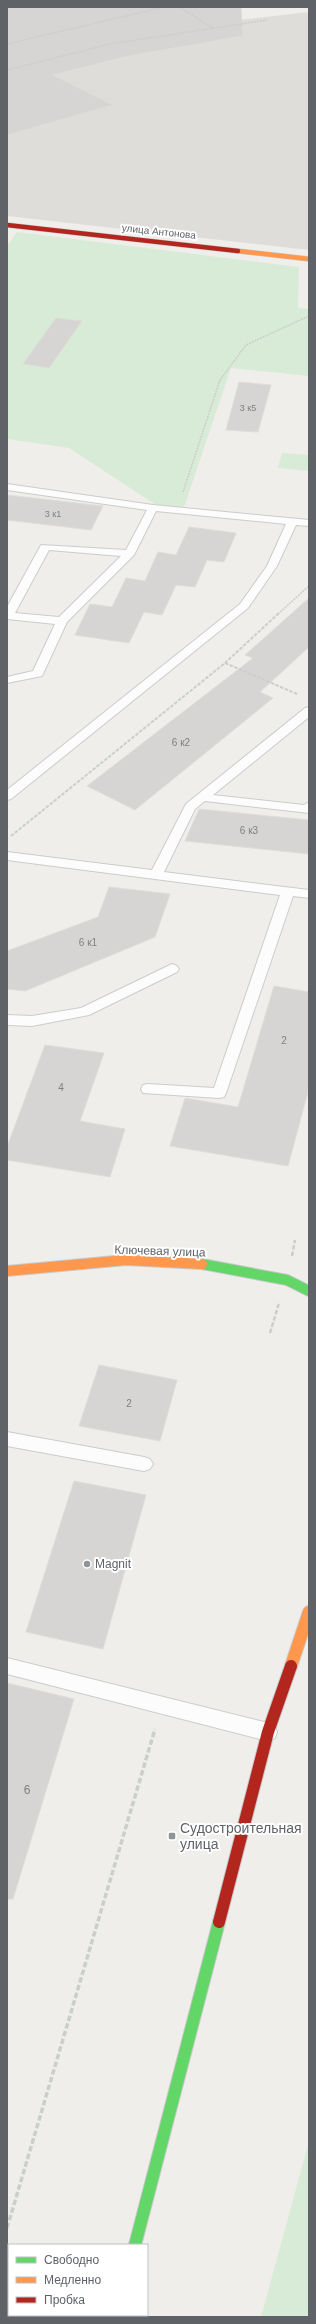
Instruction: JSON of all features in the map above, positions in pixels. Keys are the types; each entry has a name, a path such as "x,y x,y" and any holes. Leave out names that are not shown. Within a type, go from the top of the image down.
{"street":[{"name":"улица Антонова","path":"7,225 309,259"},
{"name":"Ключевая улица","path":"7,1271 126,1260 208,1264 287,1280 309,1291"},
{"path":"135,2244 268,1732 309,1612"}],"lane":[{"path":"7,487 153,508 309,523"},
{"path":"7,680 38,674 62,621 130,553 153,508"},
{"path":"7,796 244,606 272,566 292,522"},
{"path":"62,621 7,616 45,547 130,553"},
{"path":"156,875 190,807 309,711"},
{"path":"201,797 308,809 309,806"},
{"path":"7,856 309,894"},
{"path":"148,1089 219,1093 288,891"},
{"path":"7,1020 32,1021 84,1012 172,970"},
{"path":"7,1439 144,1464"},
{"path":"7,1666 268,1732"}],"path":[{"path":"7,44 164,7"},
{"path":"179,7 214,28"},
{"path":"7,70 110,44 267,20"},
{"path":"181,499 220,380 246,344 309,316"},
{"path":"7,839 225,664 309,586"},
{"path":"225,664 302,696"},
{"path":"7,2228 162,1704"}],"shaded area":[{"path":"309,12 309,250 7,216 7,63 231,21"}],"green space":[{"path":"17,232 299,267 298,308 309,309 309,376 231,368 184,507 156,505 69,448 7,439 7,246"},
{"path":"282,453 309,455 309,471 278,468"},
{"path":"309,2141 309,2317 261,2317"}],"building":[{"path":"7,7 241,7 243,36 128,56 53,75 113,105 7,135"},
{"path":"56,318 82,321 49,368 23,364"},
{"path":"239,382 271,385 258,432 226,430"},
{"path":"7,495 103,506 91,530 7,520"},
{"path":"189,527 236,533 224,562 207,560 195,587 176,585 162,615 144,612 129,643 75,635 90,604 112,607 126,578 145,581 158,552 176,555"},
{"path":"309,598 309,647 260,692 273,698 135,810 87,786 253,658 245,655"},
{"path":"199,809 309,820 309,854 185,841"},
{"path":"109,887 170,894 155,937 25,991 7,989 7,951 98,917"},
{"path":"274,986 309,992 309,1088 288,1166 170,1146 185,1098 238,1107"},
{"path":"45,1045 104,1053 80,1121 125,1129 110,1177 7,1160 7,1147"},
{"path":"99,1365 177,1380 160,1441 79,1426"},
{"name":"Magnit","path":"74,1481 146,1495 103,1649 26,1632"},
{"path":"7,1683 74,1699 13,1899 7,1899"}],"traffic: fast":[{"path":"202,1264 287,1280 309,1291"},
{"path":"135,2244 219,1922"}],"traffic: slow":[{"path":"238,251 309,259"},
{"path":"7,1271 126,1260 202,1264"},
{"path":"291,1666 309,1612"}],"traffic: jam":[{"path":"7,225 238,251"},
{"path":"219,1922 268,1732 291,1666"}],"place":[{"name":"Magnit","path":"87,1564"},
{"name":"Судостроительная улица","path":"172,1836"}]}
